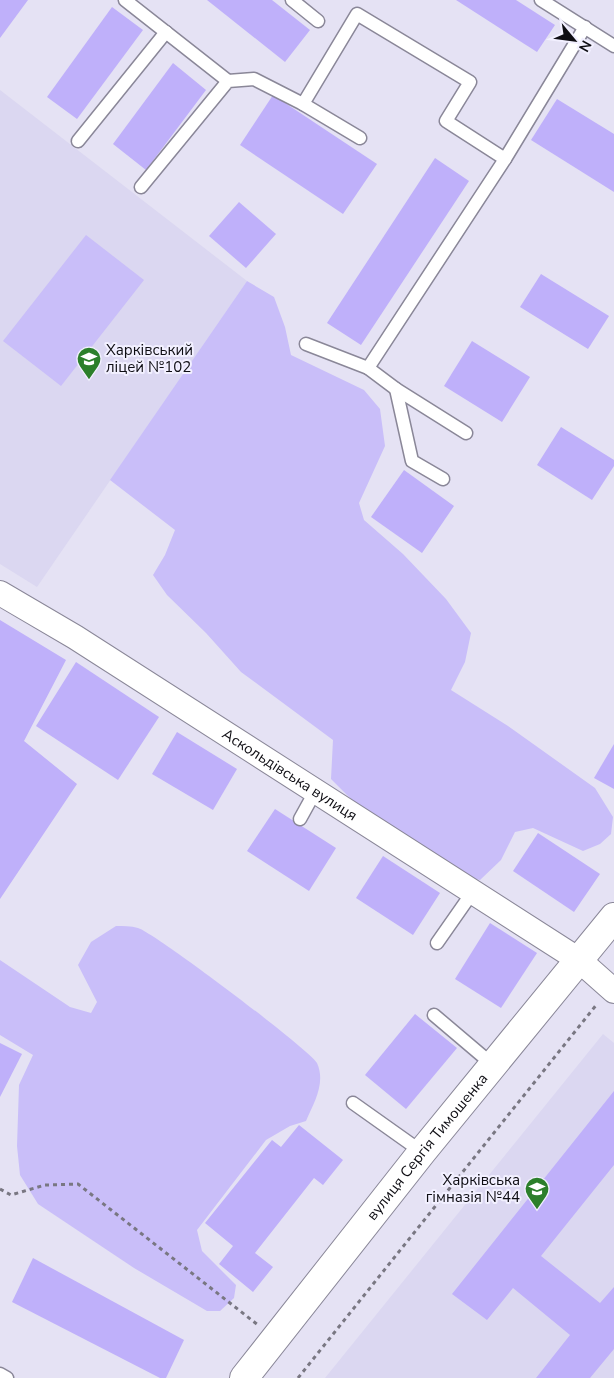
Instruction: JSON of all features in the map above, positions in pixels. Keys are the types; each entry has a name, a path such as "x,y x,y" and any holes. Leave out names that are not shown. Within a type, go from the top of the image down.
{"street":[{"name":"Аскольдівська вулиця","path":"0,593 75,637 316,790 472,893 580,960 612,989"},
{"name":"вулиця Сергія Тимошенка","path":"244,1378 422,1152 614,917"}],"lane":[{"path":"125,0 228,81 254,79 302,104 360,138"},
{"path":"292,0 318,20"},
{"path":"541,0 614,46"},
{"path":"302,104 357,14 470,82 446,121 505,159"},
{"path":"368,368 505,159 584,27"},
{"path":"78,141 166,32"},
{"path":"141,187 228,81"},
{"path":"306,344 368,368 396,389 466,433"},
{"path":"396,389 412,461 443,479"},
{"path":"300,819 316,790"},
{"path":"436,943 472,893"},
{"path":"434,1015 492,1065"},
{"path":"353,1102 422,1152"},
{"path":"0,1374 8,1378"}],"path":[{"path":"298,1378 612,989"},
{"path":"0,1189 11,1195 45,1185 78,1184 264,1329"}],"shaded area":[{"name":"Харківський ліцей №102","path":"0,90 247,281 37,587 0,564"},
{"path":"86,235 144,280 61,386 3,341"},
{"path":"247,281 274,297 285,327 291,355 364,390 380,409 385,446 359,503 364,520 403,554 446,599 471,633 465,662 451,690 508,726 595,788 613,817 611,834 600,844 583,851 533,828 515,832 501,860 480,880 461,876 358,806 331,779 333,740 241,672 206,633 167,595 153,575 165,555 175,530 110,480"},
{"path":"116,926 138,928 172,949 288,1037 317,1063 319,1070 320,1085 318,1093 306,1121 290,1126 266,1140 197,1230 202,1251 236,1285 234,1298 220,1311 207,1311 134,1268 38,1204 20,1175 17,1146 19,1085 33,1055 0,1035 0,960 70,1007 91,1013 97,1002 78,965 91,942"},
{"name":"Харківська гімназія №44","path":"603,1034 614,1043 614,1378 325,1378"}],"building":[{"path":"0,0 28,0 0,38"},
{"path":"207,0 272,0 310,30 285,62"},
{"path":"456,0 516,0 555,25 537,52"},
{"path":"112,7 143,30 77,119 47,97"},
{"path":"173,63 206,90 146,170 113,144"},
{"path":"273,95 377,164 343,214 240,145"},
{"path":"557,99 614,134 614,192 531,140"},
{"path":"435,158 469,181 361,345 327,323"},
{"path":"239,202 276,234 246,268 209,236"},
{"path":"541,274 609,316 588,349 520,307"},
{"path":"472,341 530,377 502,422 444,386"},
{"path":"561,427 614,460 614,466 592,500 537,465"},
{"path":"404,470 454,506 422,553 371,517"},
{"path":"0,620 66,660 24,741 77,784 0,899"},
{"path":"76,662 159,717 118,780 36,726"},
{"path":"177,732 237,769 213,810 152,774"},
{"path":"614,744 614,789 594,778"},
{"path":"275,809 336,848 309,891 247,851"},
{"path":"538,833 600,874 574,912 513,871"},
{"path":"383,856 440,893 413,935 356,898"},
{"path":"490,923 537,953 501,1008 455,979"},
{"path":"415,1014 457,1048 406,1109 365,1075"},
{"path":"0,1043 22,1054 0,1097"},
{"path":"614,1091 614,1165 541,1256 600,1303 614,1287 614,1349 590,1378 536,1378 570,1335 513,1288 487,1320 452,1294"},
{"path":"299,1125 343,1160 323,1185 314,1178 255,1253 273,1267 253,1292 219,1264 233,1246 205,1223 272,1140 281,1147"},
{"path":"33,1258 184,1340 166,1378 160,1378 12,1302"}],"place":[{"name":"Харківський ліцей №102","path":"89,380"},
{"name":"Харківська гімназія №44","path":"537,1210"}]}
